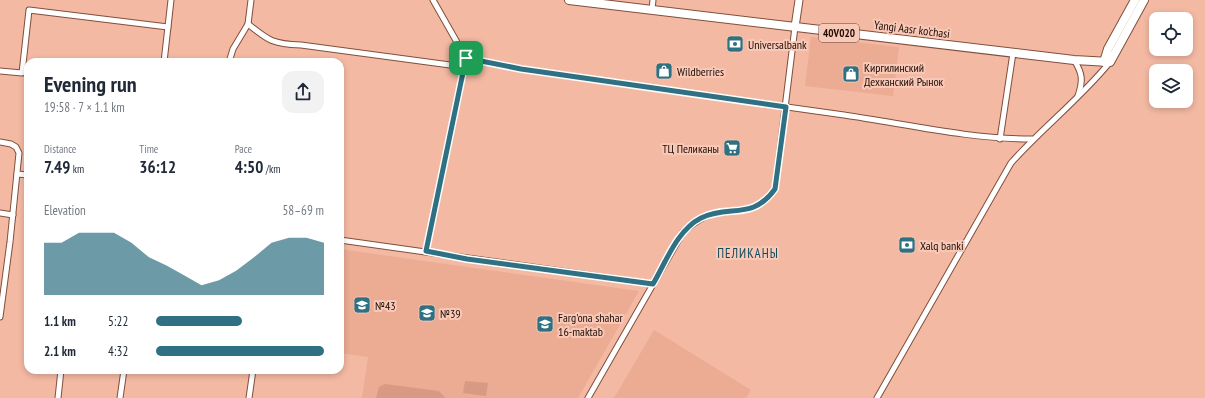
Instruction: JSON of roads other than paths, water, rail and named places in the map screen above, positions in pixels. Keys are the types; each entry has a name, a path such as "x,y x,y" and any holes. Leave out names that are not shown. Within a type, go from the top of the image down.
{"main road":[{"name":"Yangi Aasr ko'chasi","path":"569,0 1074,60 1109,57"},
{"path":"1109,57 1135,0"},
{"path":"1109,57 1144,0"}],"street":[{"path":"164,58 172,0"},
{"path":"230,58 233,50 248,24 251,0"},
{"path":"426,251 466,58 433,0"},
{"path":"652,9 653,0"},
{"path":"588,398 683,232 692,224 712,214 743,211 755,208 769,198 775,189 799,0"},
{"path":"0,71 22,73 29,10 168,27"},
{"path":"248,24 270,41 279,44 301,45 464,67"},
{"path":"1000,139 1013,53"},
{"path":"877,398 969,239 1002,176 1032,139 1094,82 1109,57"},
{"path":"466,58 521,69 1000,139 1032,139"},
{"path":"1074,60 1082,74 1082,81 1077,99"},
{"path":"0,142 11,144 16,147 19,153 13,215 2,285 0,317"},
{"path":"17,174 24,175"},
{"path":"0,213 13,215"},
{"path":"344,241 653,284"},
{"path":"58,398 60,374"},
{"path":"120,398 123,374"},
{"path":"249,398 252,374"}],"place":[{"name":"Universalbank","path":"735,44"},
{"name":"Wildberries","path":"664,71"},
{"name":"Киргилинский Дехканский Рынок","path":"851,74"},
{"name":"ТЦ Пеликаны","path":"732,148"},
{"name":"Xalq banki","path":"907,245"},
{"name":"№43","path":"362,305"},
{"name":"№39","path":"427,313"},
{"name":"Farg'ona shahar 16-maktab","path":"545,324"}],"district":[{"name":"ПЕЛИКАНЫ","path":"748,253"}]}
